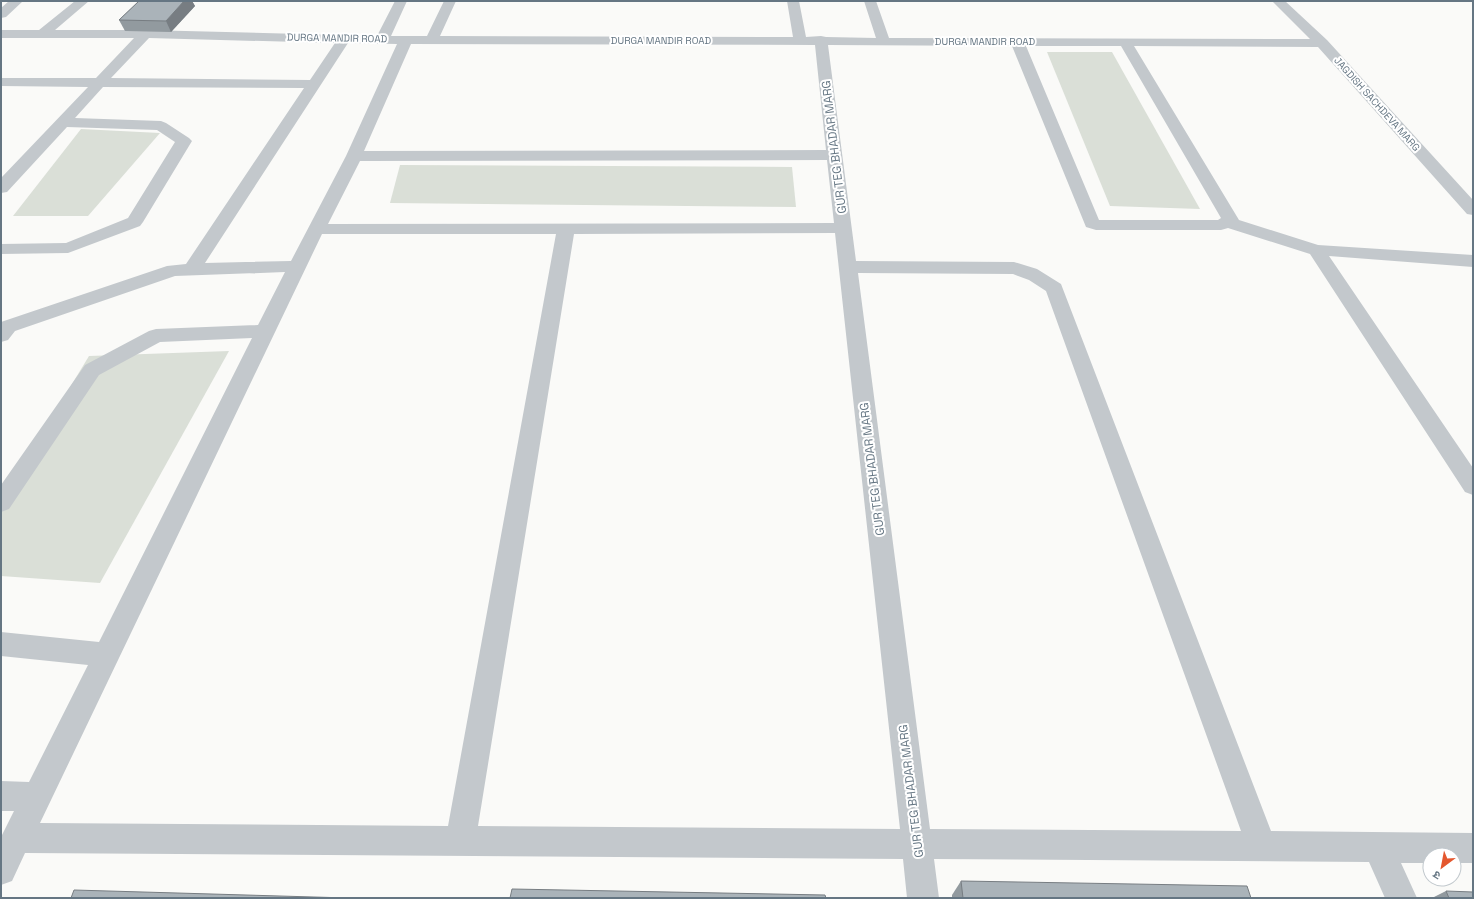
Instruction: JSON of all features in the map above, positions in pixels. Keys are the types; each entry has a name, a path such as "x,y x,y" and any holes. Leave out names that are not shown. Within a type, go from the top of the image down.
{"street":[{"path":"1,14 17,1"},
{"path":"43,33 83,1"},
{"path":"382,40 401,1"},
{"path":"432,40 450,1"},
{"name":"GUR TEG BHADAR MARG","path":"793,1 811,40 835,155 923,898"},
{"path":"870,1 884,41"},
{"name":"JAGDISH SACHDEVA MARG","path":"1278,1 1322,43 1473,210"},
{"name":"DURGA MANDIR ROAD","path":"1,34 145,34 382,40 811,40 1322,43"},
{"path":"1,188 145,34"},
{"path":"192,269 344,39"},
{"path":"1,870 297,266 354,156 406,40"},
{"path":"1017,41 1092,223 1104,225 1221,225 1230,222 1230,218 1125,42"},
{"path":"1,82 101,81 313,84"},
{"path":"1,249 68,248 134,222 184,141 161,126 63,122"},
{"path":"354,156 835,155"},
{"path":"1226,223 1238,225 1316,250 1473,261"},
{"path":"461,840 566,228"},
{"path":"316,229 843,228"},
{"path":"1316,250 1473,486"},
{"path":"3,329 172,270 297,266"},
{"path":"848,267 1014,268 1030,272 1043,279 1054,288 1261,846"},
{"path":"1,503 92,370 156,336 265,331"},
{"path":"1,644 107,655"},
{"path":"1,796 37,797"},
{"path":"17,838 1473,848"},
{"path":"1378,847 1401,898"}],"shaded area":[{"path":"1047,52 1112,52 1200,209 1110,206"},
{"path":"81,129 160,133 88,216 13,216"},
{"path":"400,165 792,167 796,207 390,203"},
{"path":"229,351 100,583 1,576 1,501 89,356"}],"building":[{"path":"139,1 184,1 166,21 119,20"},
{"path":"961,881 1247,886 1251,898 963,898"},
{"path":"512,889 825,895 826,898 510,898"},
{"path":"74,890 348,898 71,898"},
{"path":"1446,891 1473,892 1473,898 1449,898"}]}
